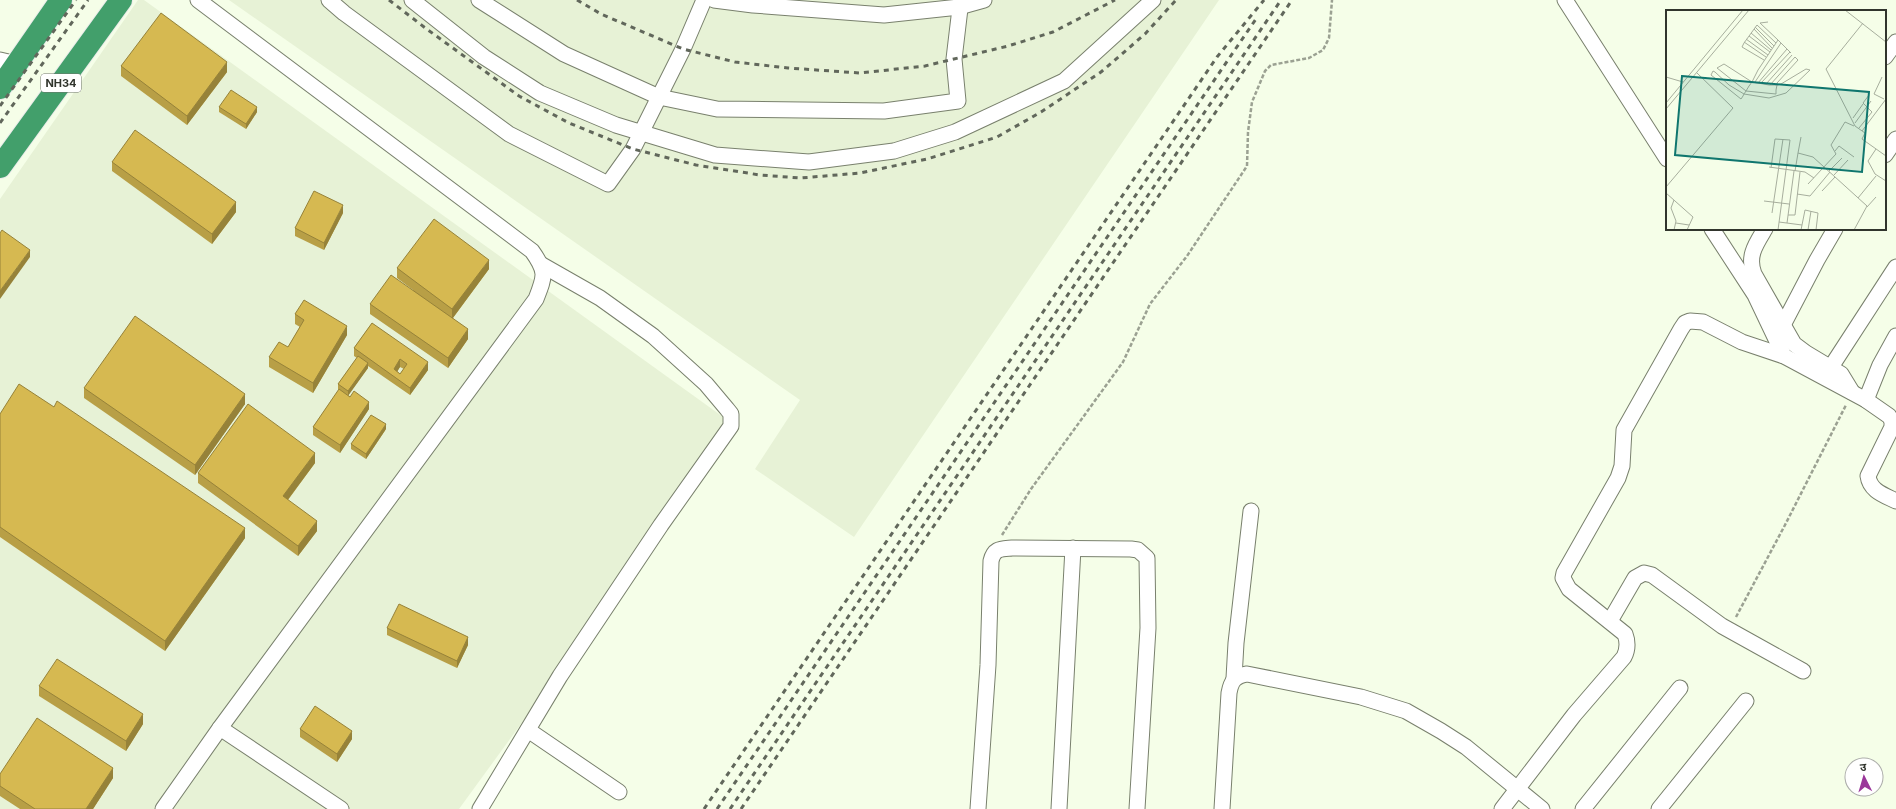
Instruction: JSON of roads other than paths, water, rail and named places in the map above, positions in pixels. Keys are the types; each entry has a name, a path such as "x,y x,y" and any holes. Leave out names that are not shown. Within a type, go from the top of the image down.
{"highway":[{"path":"0,88 8,62 61,0"},
{"name":"NH34","path":"0,167 121,0"}],"street":[{"path":"198,0 532,251 542,265 606,302 653,336 706,384 728,409 732,420 731,426 661,525 560,676 480,809"},
{"path":"329,0 509,134 608,184 633,149 683,49 704,0"},
{"path":"412,0 484,57 540,93 616,125 715,154 809,162 894,151 955,132 1064,81 1153,0"},
{"path":"480,0 564,54 659,97 717,109 884,111 958,101 954,59 960,4"},
{"path":"714,0 807,4 850,12 884,15 984,0"},
{"path":"850,12 859,0"},
{"path":"898,13 908,0"},
{"path":"1565,0 1666,157"},
{"path":"1886,56 1896,42"},
{"path":"1888,154 1896,139"},
{"path":"1713,230 1755,295 1774,338 1784,356"},
{"path":"1765,230 1751,256 1752,267 1790,338 1799,348 1832,367 1840,374 1853,392"},
{"path":"1783,325 1834,230"},
{"path":"163,809 220,728 536,299 543,280 542,265"},
{"path":"1832,367 1896,267"},
{"path":"1502,809 1574,715 1624,657 1628,647 1625,634 1569,589 1563,578 1564,573 1618,478 1622,466 1624,430 1685,323 1690,321 1703,322 1747,344 1784,356 1853,392 1889,416 1892,421 1892,427 1868,476 1869,483 1874,489 1896,501"},
{"path":"1866,400 1880,364 1896,336"},
{"path":"1234,678 1236,643 1251,511"},
{"path":"978,809 988,665 991,561 992,554 998,550 1012,548 1131,549 1138,550 1147,558 1148,628 1137,809"},
{"path":"1058,809 1073,548"},
{"path":"1610,622 1635,578 1644,573 1652,575 1701,612 1729,630 1802,671"},
{"path":"1222,809 1230,684 1234,678 1246,674 1361,696 1394,706 1423,720 1466,747 1542,809"},
{"path":"1583,809 1680,688"},
{"path":"1659,809 1746,701"},
{"path":"220,728 340,809"},
{"path":"528,730 619,792"}],"railway":[{"path":"0,106 76,0"},
{"path":"0,123 88,0"},
{"path":"389,0 519,96 569,123 633,149 696,165 760,175 801,178 860,173 927,159 997,137 1041,112 1101,72 1145,34 1176,0"},
{"path":"577,0 601,14 683,49 735,62 788,68 860,73 925,66 1008,46 1053,32 1115,0"},
{"path":"704,809 1217,57 1264,0"},
{"path":"730,809 1281,0"},
{"path":"741,809 1292,0"},
{"path":"717,809 1258,16"}]}
